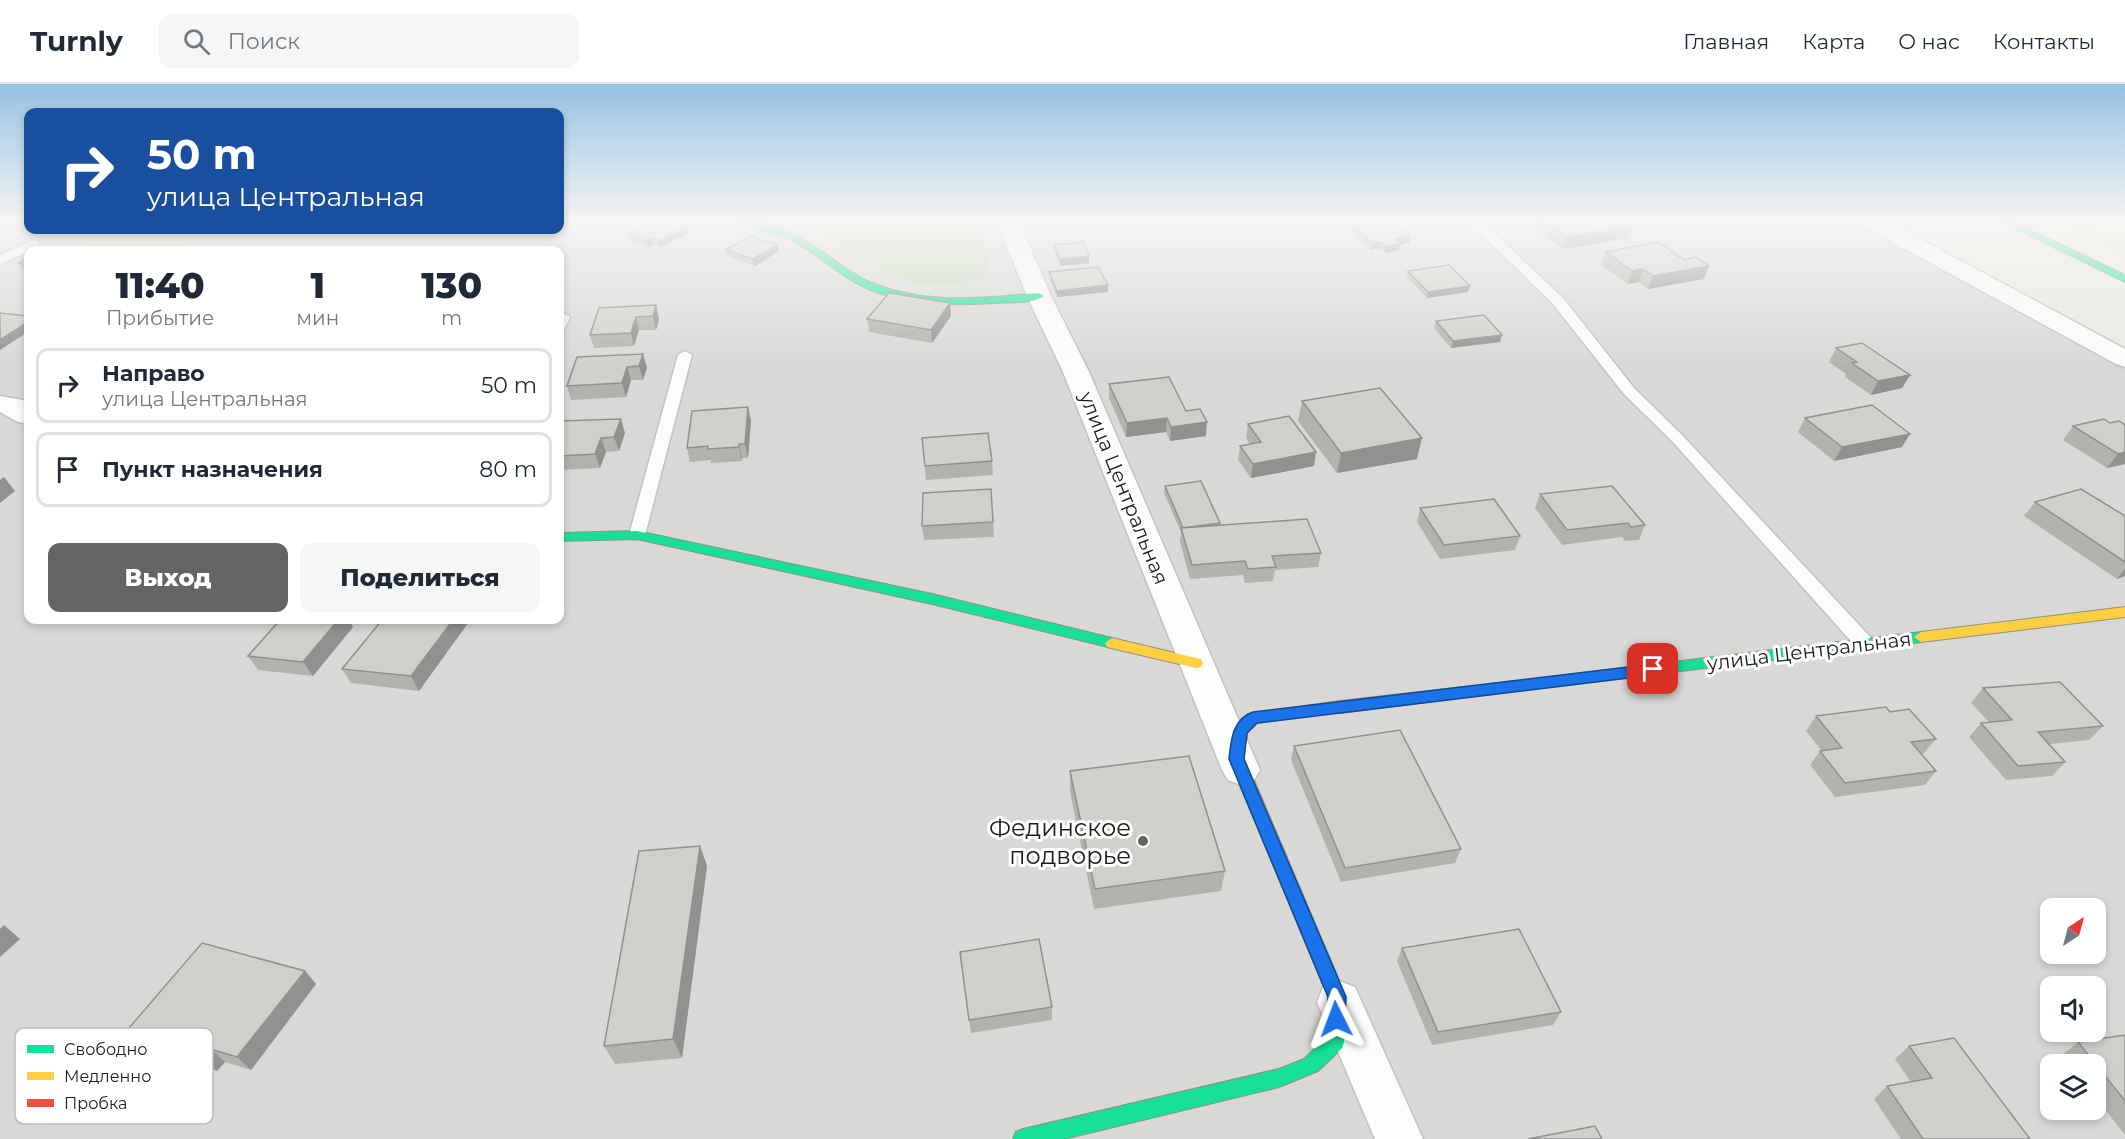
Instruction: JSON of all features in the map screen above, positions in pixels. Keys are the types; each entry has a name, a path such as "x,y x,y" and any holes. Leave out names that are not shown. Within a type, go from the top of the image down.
{"main road":[{"path":"839,268 870,286 892,293 953,303 1039,296"},
{"path":"2103,268 2125,279"},
{"path":"564,537 638,535 932,599 1196,663"},
{"name":"улица Центральная","path":"1237,759 1240,731 1253,718 2125,612"},
{"path":"1023,1139 1279,1078 1311,1065 1335,1042 1337,997"}],"street":[{"name":"улица Центральная","path":"1027,268 1076,372 1237,759"},
{"path":"1958,268 2125,359"},
{"path":"0,404 13,406 24,413"},
{"path":"1237,759 1399,1139"}],"lane":[{"path":"1524,268 1558,301 1613,373 1677,438 1865,644"},
{"path":"638,535 685,355"}],"shaded area":[{"path":"0,268 24,268 24,624 564,624 564,268 1962,268 2125,359 2125,1139 0,1139"}],"green space":[{"path":"877,268 987,268 985,277 960,283 918,285"}],"building":[{"path":"1099,268 1108,285 1057,291 1049,272"},
{"path":"1452,268 1470,286 1428,292 1408,271"},
{"path":"1628,268 1696,268 1653,276 1643,269 1632,271"},
{"path":"889,293 950,303 931,330 867,319"},
{"path":"656,305 653,316 636,317 631,333 590,335 599,308"},
{"path":"0,313 24,316 24,325 0,340"},
{"path":"1484,315 1502,335 1453,341 1436,321"},
{"path":"1862,343 1910,375 1878,381 1852,363 1857,362 1836,348"},
{"path":"643,354 639,366 627,367 622,383 567,386 577,357"},
{"path":"1169,377 1186,411 1200,409 1207,422 1171,427 1167,418 1127,423 1109,384"},
{"path":"1380,388 1422,438 1341,453 1302,401"},
{"path":"1872,405 1910,434 1842,447 1805,418"},
{"path":"748,407 745,444 739,444 739,447 687,448 692,411"},
{"path":"1289,416 1316,452 1253,464 1240,446 1261,442 1248,424"},
{"path":"621,419 614,437 601,438 595,454 564,456 564,421"},
{"path":"2104,419 2110,423 2119,421 2125,425 2125,452 2118,454 2073,426"},
{"path":"988,433 992,461 925,466 922,438"},
{"path":"1201,481 1220,523 1183,528 1165,486"},
{"path":"1612,486 1645,525 1631,527 1628,523 1567,530 1540,494"},
{"path":"991,489 993,522 922,526 923,493"},
{"path":"2081,489 2125,516 2125,562 2035,502"},
{"path":"1494,499 1520,536 1444,545 1420,508"},
{"path":"1307,519 1321,553 1272,556 1276,567 1248,569 1245,561 1192,565 1181,528"},
{"path":"276,624 335,624 303,662 248,656"},
{"path":"379,624 450,624 411,676 342,669"},
{"path":"2060,682 2103,726 2038,732 2065,762 2018,766 1981,723 2012,720 1983,688"},
{"path":"1886,707 1890,712 1909,709 1936,739 1911,742 1936,771 1845,783 1820,751 1842,748 1816,716"},
{"path":"1400,730 1461,849 1345,868 1294,746"},
{"name":"Фединское подворье","path":"1189,756 1225,871 1095,889 1070,771"},
{"path":"700,846 673,1039 604,1046 639,851"},
{"path":"1519,929 1561,1012 1438,1032 1402,948"},
{"path":"1039,939 1052,1007 969,1020 960,952"},
{"path":"202,943 305,971 237,1057 213,1050 213,1028 129,1028"},
{"path":"2125,1035 2125,1101 2106,1077 2106,1054 2088,1054 2078,1042 2106,1042 2106,1038"},
{"path":"1954,1038 2030,1139 1923,1139 1887,1086 1932,1078 1909,1046"},
{"path":"1595,1126 1602,1139 1528,1139"}],"traffic: fast":[{"path":"839,268 870,286 911,298 975,301 1039,296"},
{"path":"2103,268 2125,279"},
{"path":"564,537 637,535 932,599 1112,643"},
{"path":"1525,685 1921,637"},
{"path":"1023,1139 1279,1078 1311,1065 1335,1042 1337,997 1335,992"}],"traffic: slow":[{"path":"1921,637 2125,612"},
{"path":"1112,643 1196,663"},
{"path":"1335,992 1237,759 1240,731 1253,718 1340,707"}],"traffic: jam":[{"path":"1340,707 1525,685"}],"place":[{"name":"Фединское подворье","path":"1143,841"}],"route":[{"path":"1336,1019 1337,997 1237,759 1240,731 1253,718 1653,669"}]}
